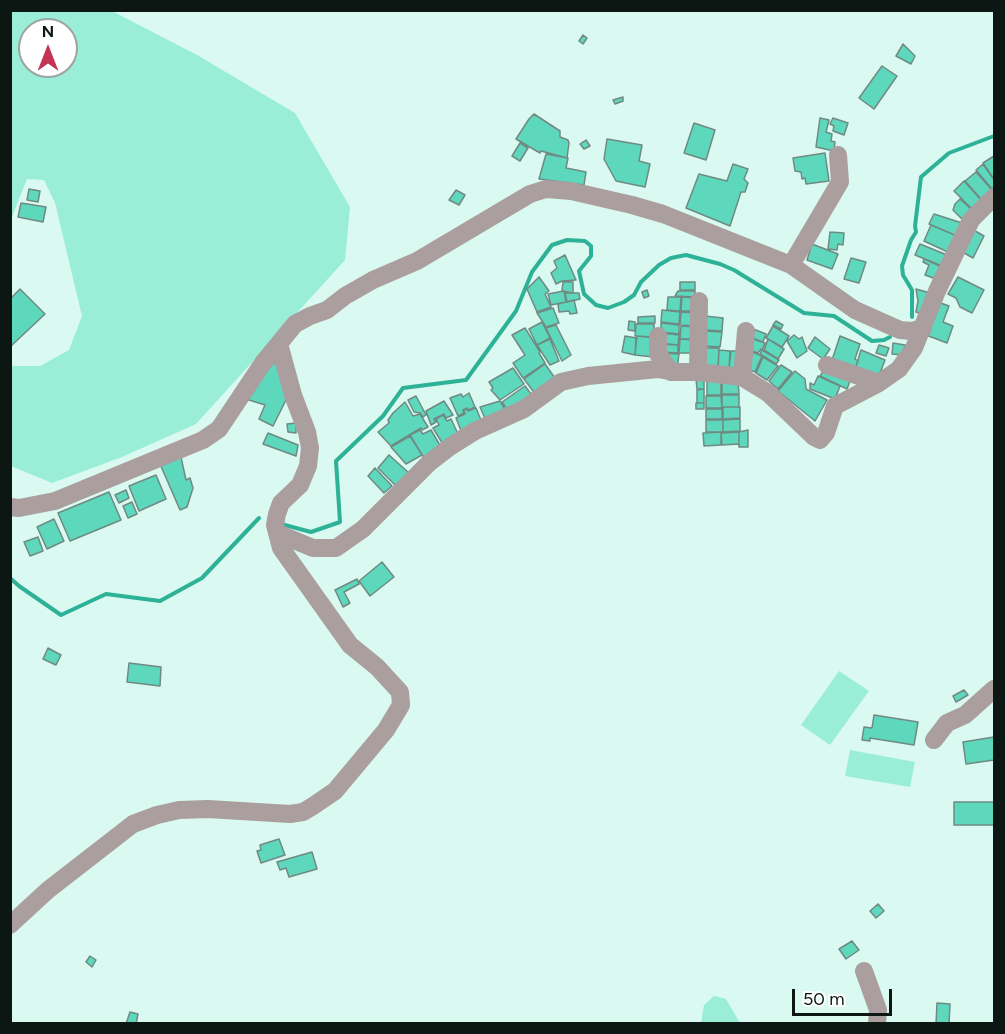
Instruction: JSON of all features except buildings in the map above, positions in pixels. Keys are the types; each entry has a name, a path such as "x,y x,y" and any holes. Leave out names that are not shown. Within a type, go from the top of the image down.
{"street":[{"path":"791,265 840,182 838,155"},
{"path":"10,507 19,508 56,501 203,440 219,429 263,363 295,324 327,310 345,296 373,280 417,261 530,194 546,189 571,191 663,214 791,265 855,310 906,331 922,328"},
{"path":"639,357 667,366 742,377 768,393 820,440 826,433 831,412 835,406 879,383 899,369 914,348 937,291 971,220 994,197"},
{"path":"698,372 699,301"},
{"path":"742,377 746,331"},
{"path":"658,336 658,354 667,366"},
{"path":"10,925 48,890 133,824 179,810 208,809 290,814 303,812 334,790 386,730 401,705 400,692 377,667 350,645 281,548 276,533 276,514 281,503 300,485 308,466 310,448 279,344"},
{"path":"827,365 879,383"},
{"path":"276,533 313,548 336,548 363,529 429,463 452,446 475,431 524,409 561,382 588,376 658,369 667,366"},
{"path":"934,740 947,723 965,715 994,689"},
{"path":"864,971 878,1010 878,1023"}],"green space":[{"path":"11,10 112,11 197,55 295,113 350,207 345,260 196,424 122,457 52,483 11,466 11,366 40,366 69,350 82,316 55,203 44,180 27,179 11,219"},
{"path":"839,671 869,691 830,745 801,725"},
{"path":"850,750 915,762 910,787 845,776"},
{"path":"714,996 726,999 740,1023 701,1023 704,1005"}],"waterway":[{"path":"912,317 912,290 903,275 902,266 916,232 921,177 949,153 994,136"},
{"path":"281,524 311,532 340,522 336,461 383,416 403,388 466,380 516,311 532,272 552,245 567,240 585,241 591,246 591,256 579,271 584,294 596,305 608,308 624,302 634,295 641,282 659,265 671,258 686,255 734,270 804,313 834,316 872,341 890,337"},
{"path":"10,578 61,615 106,594 160,601 202,578 259,518"}]}
